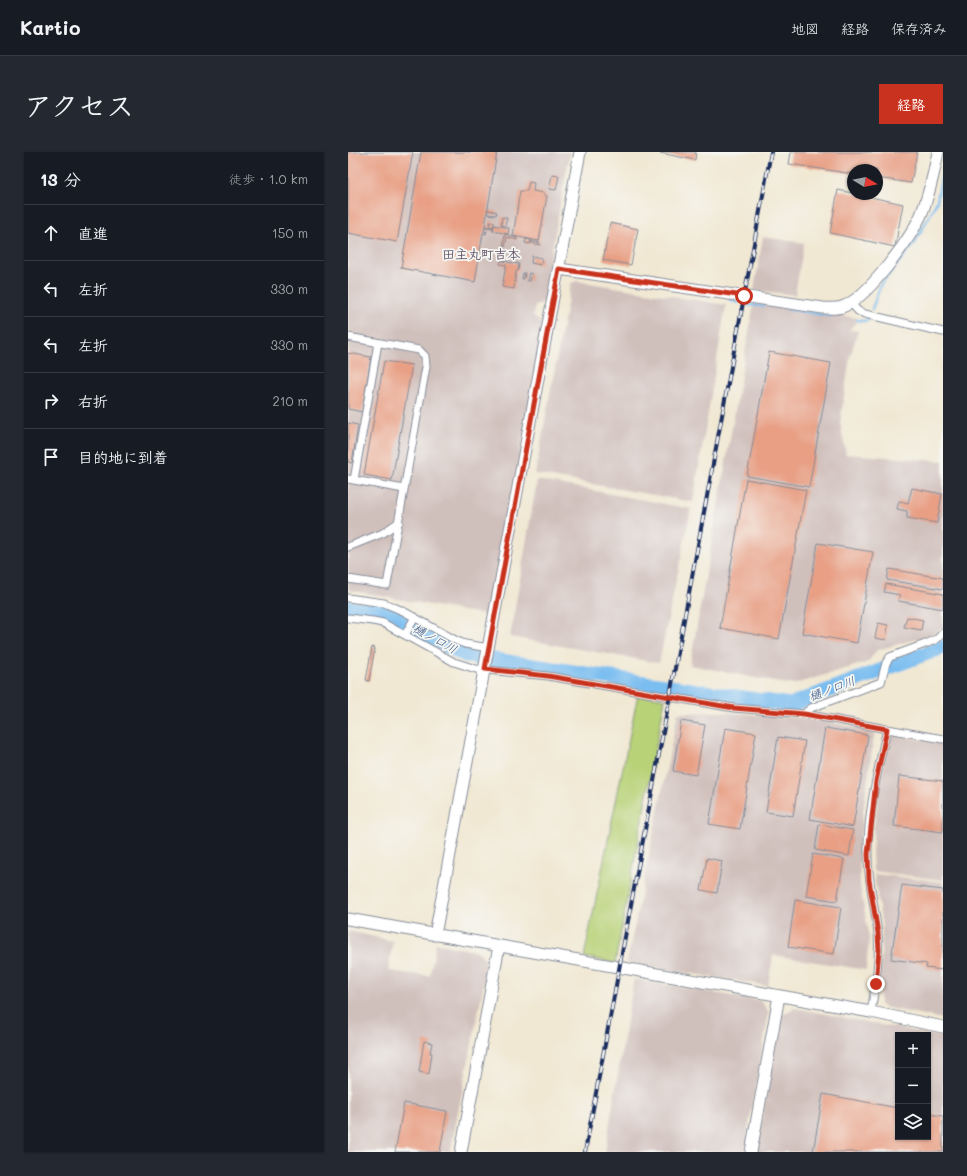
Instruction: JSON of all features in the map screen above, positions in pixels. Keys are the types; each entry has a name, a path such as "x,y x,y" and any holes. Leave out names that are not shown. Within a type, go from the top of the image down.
{"street":[{"path":"436,935 580,152"},
{"path":"559,269 823,308 842,307 869,286 897,255 915,227 928,194 938,152"},
{"path":"850,302 858,311 865,314 943,332"},
{"path":"348,337 419,350 425,356 426,367 387,585 348,579"},
{"path":"378,343 351,479 404,489"},
{"path":"348,547 384,533 399,522"},
{"path":"348,598 384,603 457,641 489,650"},
{"path":"348,618 373,620 383,623 406,633 454,662 464,666 486,667 548,676 734,708 804,714 943,739"},
{"path":"406,633 415,618"},
{"path":"804,714 811,708 882,682 886,663 890,657 937,639 943,633"},
{"path":"871,1012 876,984 879,950 878,933 869,880 868,854 876,781 887,729"},
{"path":"348,919 871,1012 943,1027"},
{"path":"461,1152 499,946"},
{"path":"751,1152 780,996"}],"shaded area":[{"path":"348,152 570,152 547,276 551,285 550,293 546,301 535,306 533,316 541,323 543,332 491,616 348,590"},
{"path":"763,237 804,243 795,295 754,290"},
{"path":"577,281 726,305 693,502 535,474 571,283"},
{"path":"754,303 857,318 856,323 849,330 858,331 850,357 840,423 846,454 943,461 943,627 935,634 877,650 868,662 795,684 787,684 690,665"},
{"path":"537,480 691,509 659,663 510,637"},
{"path":"721,712 801,718 875,730 864,803 859,852 860,885 869,939 866,970 773,955 768,986 627,963 678,713"},
{"path":"891,734 943,744 943,880 873,871 872,853 874,826 880,782"},
{"path":"874,874 943,882 943,1019 884,1007 880,1004 882,927"},
{"path":"348,931 393,941 388,971 430,976 436,943 479,952 488,964 450,1152 348,1152"},
{"path":"634,979 761,1001 769,1012 744,1152 605,1152"},
{"path":"795,1008 917,1032 895,1032 895,1140 931,1140 931,1035 943,1037 943,1152 756,1152 781,1015"}],"green space":[{"path":"638,694 665,699 615,963 584,957"}],"building":[{"path":"348,152 413,152 397,242 348,233"},
{"path":"421,152 497,152 484,232 487,231 486,234 483,233 475,282 401,268"},
{"path":"655,152 696,152 695,160"},
{"path":"791,152 917,152 911,183 883,179 883,164 847,164 847,173 789,164"},
{"path":"552,175 559,176 556,190 549,189"},
{"path":"529,182 534,183 533,191 544,193 544,195 547,196 539,241 513,236 520,191 527,191"},
{"path":"838,190 847,192 847,200 883,200 903,204 895,247 830,233"},
{"path":"488,210 497,212 496,215 487,214"},
{"path":"502,217 507,218 505,226 501,225"},
{"path":"490,222 494,222 494,227 489,226"},
{"path":"610,223 638,229 631,265 603,260"},
{"path":"494,225 509,228 508,234 493,231"},
{"path":"485,226 493,228 493,230 485,228"},
{"path":"505,234 517,238 517,240 507,237 505,247 503,247"},
{"path":"526,239 531,240 530,244 525,243"},
{"path":"531,241 540,243 540,245 531,243"},
{"path":"502,249 504,250 503,256 501,256"},
{"path":"532,256 542,258 541,265 531,263"},
{"path":"501,260 519,264 518,271 516,271 514,289 502,287 506,265 500,264"},
{"path":"523,273 525,273 524,279 522,279"},
{"path":"529,273 532,274 530,281 527,281"},
{"path":"769,352 831,363 809,487 747,476"},
{"path":"348,353 371,357 362,412 348,409"},
{"path":"384,361 412,365 392,480 364,475"},
{"path":"348,423 358,425 352,463 348,462"},
{"path":"746,479 806,490 779,639 720,628"},
{"path":"912,488 942,494 937,523 907,518 907,511 897,509 899,501 908,503"},
{"path":"818,543 873,552 857,643 802,633"},
{"path":"889,569 943,578 943,589 887,580"},
{"path":"886,584 943,594 943,609 898,601 900,595 884,592"},
{"path":"907,617 923,620 921,630 904,627"},
{"path":"878,623 888,625 886,640 875,638"},
{"path":"372,647 375,648 369,681 366,680"},
{"path":"681,721 705,725 696,775 673,771"},
{"path":"725,728 756,733 740,829 709,824"},
{"path":"825,728 868,735 853,827 810,819"},
{"path":"778,737 805,741 793,816 766,812"},
{"path":"899,776 943,781 943,832 894,826"},
{"path":"819,824 853,830 849,856 815,850"},
{"path":"813,854 844,859 837,901 806,896"},
{"path":"707,858 722,861 717,893 701,890"},
{"path":"902,885 943,890 943,970 926,968 927,964 891,959"},
{"path":"795,900 841,907 834,954 788,947"},
{"path":"424,1041 432,1043 429,1074 419,1072"},
{"path":"823,1094 895,1107 895,1140 931,1140 931,1114 943,1116 943,1152 813,1152"},
{"path":"404,1103 447,1111 440,1152 395,1152"}],"waterway":[{"path":"872,309 881,284 914,244 931,213 937,201 943,168"},
{"path":"729,299 738,303"},
{"path":"748,305 763,306"},
{"path":"787,309 831,316"},
{"path":"857,320 865,321 868,319"},
{"name":"樋ノ口川","path":"348,608 371,610 389,614 468,656 790,705 943,647"}],"railway":[{"path":"585,1152 771,152"}],"district":[{"name":"田主丸町吉本","path":"481,254"}],"route":[{"path":"744,296 559,269 485,669 548,676 734,708 804,714 887,729 876,781 870,823 868,854 869,880 878,933 879,950 876,984"}]}
